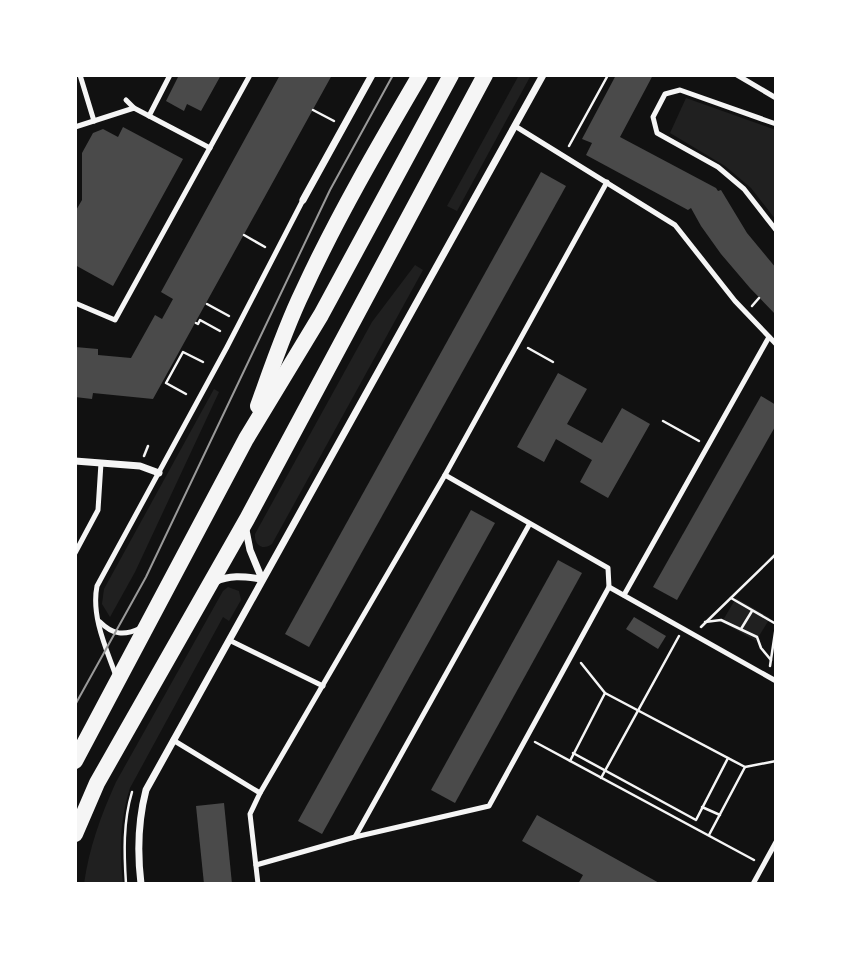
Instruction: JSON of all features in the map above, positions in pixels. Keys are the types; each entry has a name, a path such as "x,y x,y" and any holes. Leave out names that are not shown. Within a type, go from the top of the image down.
{"main road":[{"path":"246,439 303,291 387,131 420,75"},
{"path":"75,761 246,439 321,315 451,75"},
{"path":"76,831 97,783 247,519 485,75"}],"street":[{"path":"303,200 372,75"},
{"path":"141,884 137,850 146,790 543,75"},
{"path":"75,461 140,466 159,473"},
{"path":"247,519 245,535 262,579"},
{"path":"211,583 225,577 262,579"}],"lane":[{"path":"80,75 94,121"},
{"path":"149,116 170,75"},
{"path":"75,303 115,320 250,75"},
{"path":"737,75 776,98"},
{"path":"776,124 680,90 665,94 653,117 657,133 718,167 744,189 776,230"},
{"path":"126,100 134,108 210,148"},
{"path":"75,127 134,108"},
{"path":"515,126 675,225 735,301 776,344"},
{"path":"258,884 250,814 260,793 444,475 607,182"},
{"path":"118,683 94,599 97,586 303,200"},
{"path":"624,595 769,337"},
{"path":"75,553 98,510 101,463"},
{"path":"256,865 355,837 489,806 609,587 608,568 444,475"},
{"path":"355,837 529,525"},
{"path":"609,587 776,681"},
{"path":"100,622 114,633 122,634 149,624"},
{"path":"229,640 323,686"},
{"path":"173,740 260,793"},
{"path":"753,884 776,842"}],"path":[{"path":"563,155 607,75"},
{"path":"313,110 334,121"},
{"path":"244,235 265,247"},
{"path":"206,304 229,316"},
{"path":"196,323 200,320 220,331"},
{"path":"518,342 553,362"},
{"path":"186,394 166,383 173,367 183,352 203,362"},
{"path":"663,421 708,446"},
{"path":"694,634 776,554"},
{"path":"731,597 776,625 768,676"},
{"path":"741,629 752,610"},
{"path":"705,622 721,620 757,637 761,648 771,660"},
{"path":"601,778 683,628"},
{"path":"573,652 605,693 744,767 776,761"},
{"path":"570,761 605,693"},
{"path":"527,737 763,865"},
{"path":"573,753 696,820"},
{"path":"692,827 728,758"},
{"path":"709,836 744,767"},
{"path":"702,807 720,816"}],"shaded area":[{"path":"519,75 531,75 457,211 447,206"},
{"path":"686,98 776,130 776,220 751,188 725,166 670,133"},
{"path":"415,265 423,270 272,544 260,546 255,534 372,322"},
{"path":"214,389 219,392 135,572 110,617 102,604 104,589"},
{"path":"228,587 239,591 241,600 229,621 223,617 130,788 121,835 123,884 84,884 96,832 116,782 223,591"},
{"path":"736,598 770,618 756,641 722,622"}],"building":[{"path":"179,75 221,75 201,111 187,104 184,111 166,101"},
{"path":"280,75 332,75 153,399 93,393 92,399 75,397 75,347 98,349 98,355 131,358 155,315 162,319 173,299 161,292"},
{"path":"616,75 653,75 620,137 718,191 721,190 747,233 776,268 776,315 721,254 691,208 688,210 586,155 592,143 582,139"},
{"path":"123,127 183,159 113,286 75,265 75,212 82,200 82,153 93,133 103,129 118,137"},
{"path":"541,172 566,186 309,647 285,634"},
{"path":"558,373 587,389 567,424 602,443 622,408 650,424 608,498 580,482 592,460 556,439 544,462 517,447"},
{"path":"761,396 776,405 776,425 677,600 653,587"},
{"path":"471,510 495,523 322,834 298,821"},
{"path":"558,560 582,573 455,803 431,790"},
{"path":"634,617 666,636 658,649 626,629"},
{"path":"224,803 232,884 204,884 196,806"},
{"path":"537,815 661,884 578,884 583,875 522,841"}],"tram line":[{"path":"75,705 146,577 330,190 393,75"}]}
